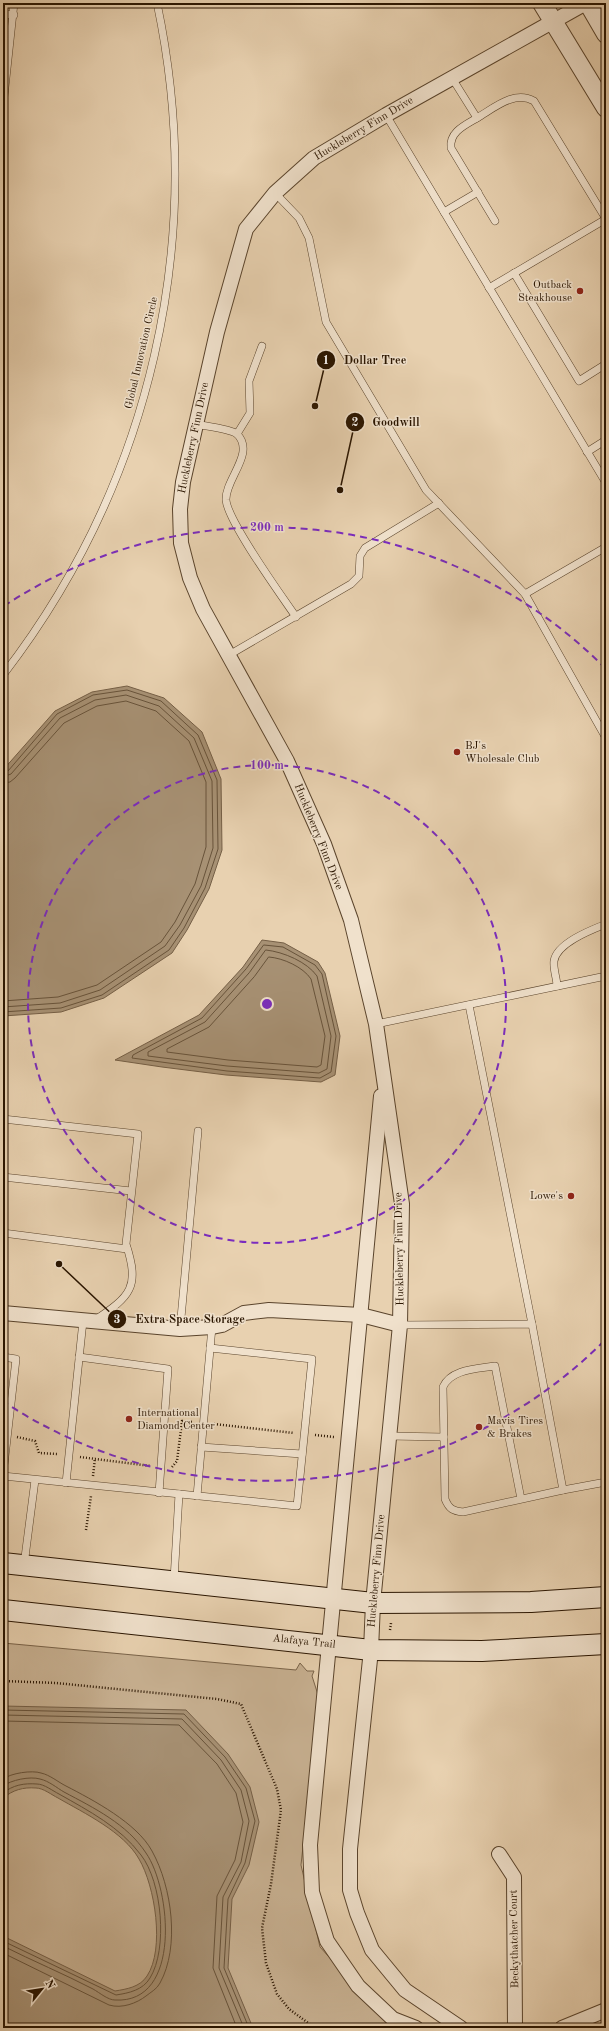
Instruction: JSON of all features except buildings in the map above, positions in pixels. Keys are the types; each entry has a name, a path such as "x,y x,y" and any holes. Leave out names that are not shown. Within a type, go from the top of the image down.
{"main road":[{"path":"3,1563 373,1603 531,1602 606,1597"},
{"name":"Alafaya Trail","path":"3,1610 371,1650 482,1651 606,1644"}],"street":[{"path":"542,3 606,108"},
{"path":"587,3 606,34"},
{"name":"Huckleberry Finn Drive","path":"461,2028 404,1990 372,1950 357,1913 350,1890 350,1849 371,1650 373,1603 400,1324 402,1204 384,1070 376,1024 351,920 324,844 287,761 203,609 190,578 181,543 180,509 183,482 195,424 217,332 246,229 275,193 314,158 386,115 587,3"},
{"name":"Huckleberry Finn Drive","path":"384,1070 310,1845 312,1892 327,1941 358,1986 393,2019 416,2028"},
{"path":"3,1313 88,1322 180,1329 212,1328 222,1325 244,1313 269,1310 361,1314 400,1324"},
{"name":"Beckythatcher Court","path":"499,1854 514,1878 516,2028"},
{"path":"562,2028 606,2010"}],"lane":[{"path":"3,106 14,15 14,3"},
{"name":"Global Innovation Circle","path":"3,675 51,606 93,530 128,448 153,364 169,278 174,220 176,162 170,74 157,3"},
{"path":"3,14 14,15"},
{"path":"452,78 477,118"},
{"path":"489,288 606,219 539,106 534,101 522,97 514,97 477,118 458,130 450,141 451,148 495,221"},
{"path":"386,115 606,483"},
{"path":"444,212 478,192"},
{"path":"275,193 299,218 309,238 326,322 426,490 525,594 606,738"},
{"path":"514,273 579,381 606,364"},
{"path":"237,434 250,413 248,381 262,346"},
{"path":"195,424 237,434"},
{"path":"237,434 242,445 243,453 227,489 226,499 228,510 248,544 296,617"},
{"path":"587,452 606,440"},
{"path":"229,655 351,584 359,576 360,556 365,548 440,503"},
{"path":"525,594 606,547"},
{"path":"557,986 554,962 557,955 566,945 578,937 606,924"},
{"path":"376,1024 606,976"},
{"path":"469,1005 564,1490"},
{"path":"3,1119 138,1134 126,1244 131,1259 132,1287 121,1301 88,1322 79,1357 66,1483"},
{"path":"180,1329 198,1131"},
{"path":"3,1177 131,1191"},
{"path":"3,1233 127,1249"},
{"path":"400,1324 532,1324"},
{"path":"197,1496 212,1328"},
{"path":"3,1357 16,1359 3,1475 35,1480 297,1506 312,1360 210,1348"},
{"path":"79,1357 168,1369 159,1493"},
{"path":"521,1499 495,1366 455,1374 447,1379 443,1386 445,1499 448,1506 454,1511 463,1512 606,1482"},
{"path":"389,1436 444,1437"},
{"path":"201,1447 302,1454"},
{"path":"24,1565 35,1480"},
{"path":"174,1582 179,1494"}],"path":[{"path":"175,1465 177,1461 182,1421 337,1437"},
{"path":"7,1436 35,1441 39,1453 154,1466"},
{"path":"390,1630 392,1623"},
{"path":"3,1681 56,1683 217,1699 241,1704 277,1789 281,1810 272,1877 262,1928 266,1963 277,1994 288,2009 311,2025 320,2028"}],"shaded area":[{"path":"3,1643 296,1670 300,1663 307,1671 314,1671 312,1676 319,1698 301,1865 320,1947 393,2028 3,2028"}],"water":[{"path":"127,686 164,698 202,732 221,779 222,850 209,889 187,930 172,953 104,998 61,1012 3,1016 3,770 55,711 92,692"},
{"path":"262,940 284,943 318,962 325,973 340,1036 335,1075 321,1082 226,1075 115,1060 199,1015 243,967"},
{"path":"3,1706 186,1710 228,1754 250,1787 259,1822 249,1865 232,1899 228,1968 253,2028 3,2028 3,1934 5,1937 115,1991 137,1985 147,1976 156,1950 157,1934 156,1918 150,1885 139,1859 124,1840 103,1824 42,1789 22,1789 14,1791 3,1798"}],"place":[{"name":"Outback Steakhouse","path":"580,291"},
{"name":"Dollar Tree","path":"315,406"},
{"name":"Goodwill","path":"340,490"},
{"name":"BJ's Wholesale Club","path":"457,752"},
{"name":"Lowe's","path":"571,1196"},
{"name":"Extra Space Storage","path":"59,1264"},
{"name":"International Diamond Center","path":"129,1419"},
{"name":"Mavis Tires & Brakes","path":"479,1427"}]}
